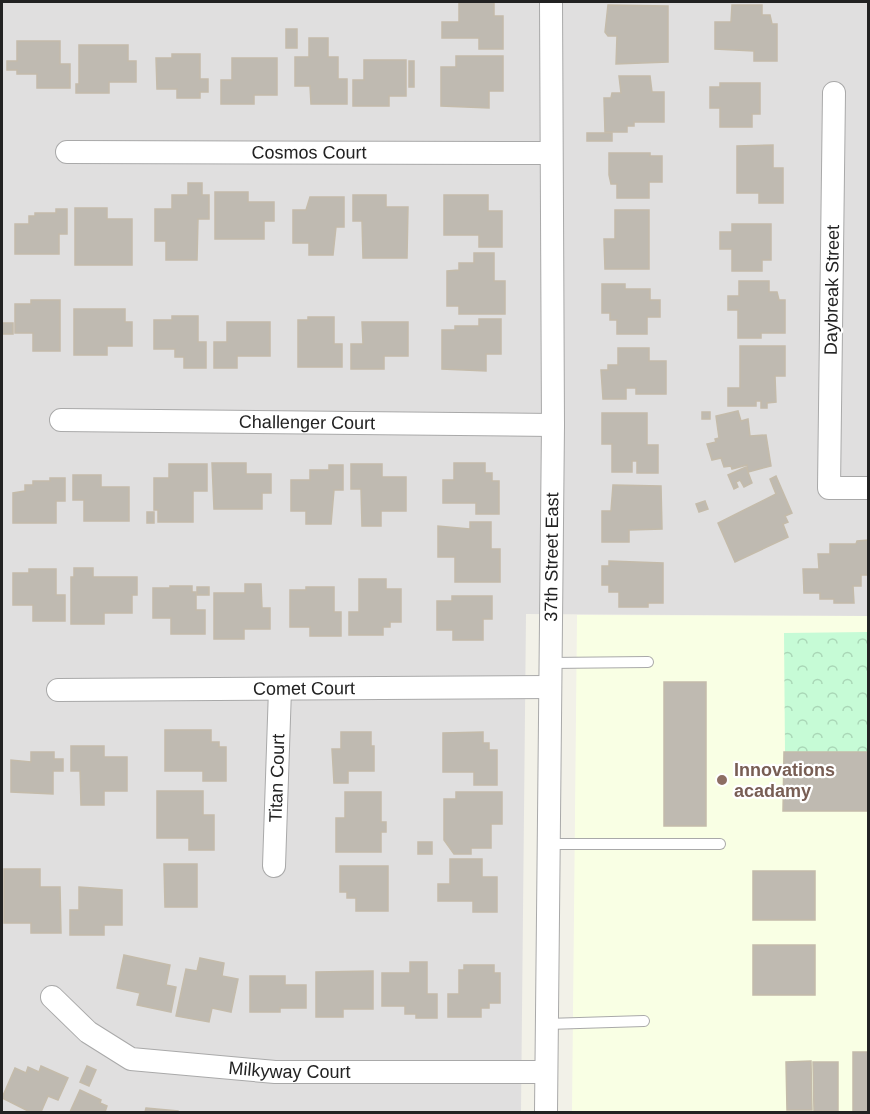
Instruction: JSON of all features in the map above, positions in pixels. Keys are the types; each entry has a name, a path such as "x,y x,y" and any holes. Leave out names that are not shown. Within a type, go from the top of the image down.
{"street":[{"name":"37th Street East","path":"546,1113 553,425 549,153 550,2"},
{"name":"Daybreak Street","path":"834,93 830,488 868,488"},
{"name":"Cosmos Court","path":"67,152 549,153"},
{"name":"Challenger Court","path":"61,420 553,425"},
{"name":"Comet Court","path":"58,690 550,687"},
{"name":"Titan Court","path":"274,866 280,689"},
{"name":"Milkyway Court","path":"52,997 88,1032 131,1059 275,1072 546,1072"}],"lane":[{"path":"550,663 648,662"},
{"path":"549,844 720,844"},
{"path":"547,1024 644,1021"}],"shaded area":[{"path":"2,2 868,2 868,616 526,614 521,1112 2,1112"},
{"name":"Innovations acadamy","path":"577,615 868,616 868,1112 572,1112"}],"green space":[{"path":"868,632 868,752 785,752 784,633"}],"building":[{"path":"459,2 494,2 494,16 503,16 503,49 479,49 479,38 442,38 442,22 459,22"},
{"path":"608,5 668,6 668,62 616,64 617,36 608,36 605,32"},
{"path":"732,5 762,5 762,15 770,15 772,24 777,24 777,61 754,61 754,51 715,49 715,22 731,22"},
{"path":"286,29 297,29 297,48 286,48"},
{"path":"309,38 328,38 328,57 338,57 338,79 347,79 347,104 311,104 310,86 295,86 295,57 309,57"},
{"path":"17,41 60,41 60,64 70,64 70,88 37,88 37,74 17,74 17,70 7,70 7,61 17,61"},
{"path":"79,45 128,45 128,61 136,61 136,82 109,82 109,93 76,93 76,84 79,84"},
{"path":"172,54 200,54 200,79 208,79 208,92 200,92 200,98 177,98 177,89 157,89 156,58 172,58"},
{"path":"456,56 503,56 503,91 489,91 489,108 441,106 441,67 456,67"},
{"path":"232,58 277,58 277,95 254,95 254,104 221,104 221,80 232,80"},
{"path":"364,60 406,60 406,96 389,96 389,106 353,106 353,80 364,80"},
{"path":"409,61 414,61 414,87 409,87"},
{"path":"619,76 650,76 652,92 664,92 664,122 634,122 634,126 627,126 627,132 605,132 604,98 611,98 612,93 621,93"},
{"path":"720,83 760,83 760,114 752,114 752,127 720,127 720,108 710,108 710,87 720,87"},
{"path":"587,133 612,133 612,141 587,141"},
{"path":"773,145 773,168 783,168 783,203 759,203 759,193 737,193 737,146"},
{"path":"609,153 650,153 650,156 662,156 662,182 649,182 649,198 617,198 617,184 611,184 609,175"},
{"path":"188,183 202,183 202,195 209,195 209,219 198,219 197,260 166,260 166,241 155,241 155,209 172,209 172,195 188,195"},
{"path":"215,192 248,192 248,202 274,202 274,221 264,221 264,239 215,239"},
{"path":"353,195 386,195 386,207 408,207 407,258 363,258 362,221 353,221"},
{"path":"444,195 488,195 488,211 502,211 502,247 479,247 479,235 444,235"},
{"path":"310,197 344,197 344,227 336,227 333,255 309,255 309,243 293,243 293,210 306,210"},
{"path":"75,208 107,208 107,219 132,219 132,265 75,265"},
{"path":"56,209 67,209 67,234 59,234 59,254 15,254 15,224 29,224 29,216 35,216 35,213 56,213"},
{"path":"615,210 649,210 649,269 605,269 604,239 615,239"},
{"path":"732,224 771,224 771,260 762,260 762,271 732,271 732,249 720,249 720,232 732,232"},
{"path":"474,253 494,253 494,281 505,281 505,314 459,314 459,306 447,306 447,271 459,270 459,263 474,263"},
{"path":"739,281 769,281 769,292 777,292 779,300 785,300 785,333 761,333 761,338 738,338 738,310 728,310 728,296 739,296"},
{"path":"602,284 625,284 625,289 650,289 650,300 660,300 660,317 647,317 647,334 617,334 617,320 610,320 610,313 602,313"},
{"path":"31,300 60,300 60,351 33,351 33,333 15,333 15,304 31,304"},
{"path":"74,309 125,309 125,322 132,322 132,346 107,346 107,355 74,355"},
{"path":"172,316 198,316 198,342 206,342 206,368 184,368 184,357 175,357 175,349 154,349 154,320 172,320"},
{"path":"308,317 334,317 334,344 342,344 342,367 298,367 298,320 308,320"},
{"path":"479,319 501,319 501,354 486,354 486,371 442,369 442,330 455,330 455,326 479,326"},
{"path":"227,322 270,322 270,356 237,356 237,368 214,368 214,342 227,342"},
{"path":"362,322 408,322 408,356 384,356 384,369 351,369 351,344 363,344"},
{"path":"2,323 13,323 13,334 2,334"},
{"path":"740,346 785,346 785,376 775,376 776,402 767,403 767,408 761,408 761,401 756,401 756,406 728,406 728,388 740,388"},
{"path":"618,348 649,348 649,361 666,361 666,394 636,394 636,388 626,388 626,399 603,399 601,370 608,370 608,365 618,365"},
{"path":"738,411 741,421 748,419 750,436 766,435 771,466 748,472 747,465 732,469 731,466 724,467 721,458 712,460 707,444 716,442 715,439 719,438 716,416"},
{"path":"702,412 710,412 710,419 702,419"},
{"path":"602,413 647,413 647,445 658,445 658,473 637,473 637,461 632,461 632,472 612,472 612,444 602,444"},
{"path":"212,463 246,463 246,474 271,474 271,493 262,493 262,509 214,509"},
{"path":"454,463 485,463 485,473 492,473 492,481 499,481 499,514 476,514 476,503 443,503 443,480 454,480"},
{"path":"169,464 207,464 207,491 193,491 193,522 158,522 158,510 154,510 154,478 169,478"},
{"path":"351,464 382,464 382,477 406,477 406,511 381,511 381,526 362,526 361,489 351,489"},
{"path":"329,465 343,465 343,490 334,490 331,524 306,524 306,511 291,511 291,480 310,480 310,470 329,470"},
{"path":"746,467 752,483 744,487 740,480 736,482 738,487 734,489 728,475"},
{"path":"73,475 101,475 101,487 129,487 129,521 84,521 84,500 73,500"},
{"path":"776,476 792,513 785,516 788,522 783,524 788,537 735,562 718,523 776,494 770,479"},
{"path":"50,478 65,478 65,501 56,501 56,523 13,523 13,493 25,491 25,485 33,485 33,481 50,481"},
{"path":"613,485 661,486 662,529 629,530 629,542 602,542 602,511 611,511"},
{"path":"705,501 708,509 699,512 696,504"},
{"path":"147,512 154,512 154,523 147,523"},
{"path":"470,522 491,522 491,549 500,549 500,582 455,582 455,557 438,557 438,526 470,529"},
{"path":"868,540 868,575 861,575 861,586 853,586 854,603 834,603 834,599 820,599 820,593 804,593 803,569 819,569 818,554 830,554 830,544 856,544 857,541"},
{"path":"609,561 663,563 663,603 648,603 648,607 619,607 619,592 609,592 609,585 602,585 602,566 609,566"},
{"path":"74,568 93,568 93,577 137,577 137,595 132,595 132,613 104,613 104,624 71,624 71,577 74,577"},
{"path":"29,569 56,569 56,595 65,595 65,621 33,621 33,605 13,605 13,573 29,573"},
{"path":"359,579 386,579 386,589 401,589 401,622 390,622 390,627 383,627 383,635 349,635 349,612 359,612"},
{"path":"245,584 261,584 262,608 270,608 270,629 244,629 244,639 214,639 214,593 245,593"},
{"path":"170,586 192,586 192,592 196,592 196,610 205,610 205,634 171,634 171,618 153,618 153,588 170,588"},
{"path":"197,587 209,587 209,595 197,595"},
{"path":"306,587 334,587 334,612 341,612 341,636 310,636 310,627 290,627 290,590 306,590"},
{"path":"452,596 492,596 492,619 483,619 483,640 453,640 453,630 437,630 437,601 452,601"},
{"path":"664,682 706,682 706,826 664,826"},
{"path":"165,730 211,730 211,742 219,742 219,747 226,747 226,781 203,781 203,771 165,771"},
{"path":"341,732 371,732 371,746 374,746 374,771 348,771 348,783 334,783 332,749 341,749"},
{"path":"483,732 483,743 489,743 489,750 497,750 497,785 474,785 474,772 443,772 443,733"},
{"path":"71,746 104,746 104,757 127,757 127,791 104,791 104,805 81,805 80,771 71,771"},
{"path":"31,752 54,752 54,759 63,759 63,771 53,771 53,794 11,792 11,760 31,762"},
{"path":"784,752 868,752 868,811 783,811"},
{"path":"157,791 203,791 203,815 214,815 214,850 189,850 189,838 157,838"},
{"path":"345,792 381,792 381,822 386,822 386,832 381,832 381,852 336,852 336,818 345,818"},
{"path":"456,792 502,792 502,824 491,824 491,848 471,848 471,854 454,854 444,840 444,799 456,799"},
{"path":"418,842 432,842 432,854 418,854"},
{"path":"450,859 482,859 482,877 497,877 497,912 473,912 473,901 438,901 438,884 450,884"},
{"path":"164,864 197,864 197,907 165,907"},
{"path":"340,866 388,866 388,911 356,911 356,898 347,898 347,892 340,892"},
{"path":"4,869 40,869 40,887 60,887 61,933 31,933 31,923 4,923"},
{"path":"753,871 815,871 815,920 753,920"},
{"path":"79,887 122,890 122,925 104,925 104,935 70,935 70,910 79,910"},
{"path":"753,945 815,945 815,995 753,995"},
{"path":"124,955 170,965 166,985 176,987 171,1012 137,1005 140,993 117,988"},
{"path":"200,958 224,963 222,976 238,979 231,1012 212,1008 209,1022 176,1016 186,969 197,971"},
{"path":"410,962 427,962 427,994 437,994 437,1018 416,1018 416,1014 405,1014 405,1006 382,1006 382,973 410,973"},
{"path":"464,965 494,965 494,973 500,973 500,1003 489,1003 489,1008 481,1008 481,1017 448,1017 448,994 459,994 459,970 464,970"},
{"path":"373,971 373,1009 343,1009 343,1017 316,1017 316,972"},
{"path":"250,976 285,976 285,985 306,985 306,1008 280,1008 280,1012 250,1012"},
{"path":"853,1052 868,1052 868,1112 853,1112"},
{"path":"811,1061 812,1110 787,1110 786,1062"},
{"path":"813,1062 838,1062 838,1111 814,1111"},
{"path":"41,1066 68,1078 58,1100 48,1096 41,1112 30,1112 2,1098 15,1068 26,1073 28,1067 39,1072"},
{"path":"87,1066 96,1070 89,1086 80,1082"},
{"path":"80,1090 101,1100 100,1103 107,1106 105,1112 70,1112"},
{"path":"146,1108 178,1111 178,1112 145,1112"}],"place":[{"name":"Innovations acadamy","path":"722,780"}]}
